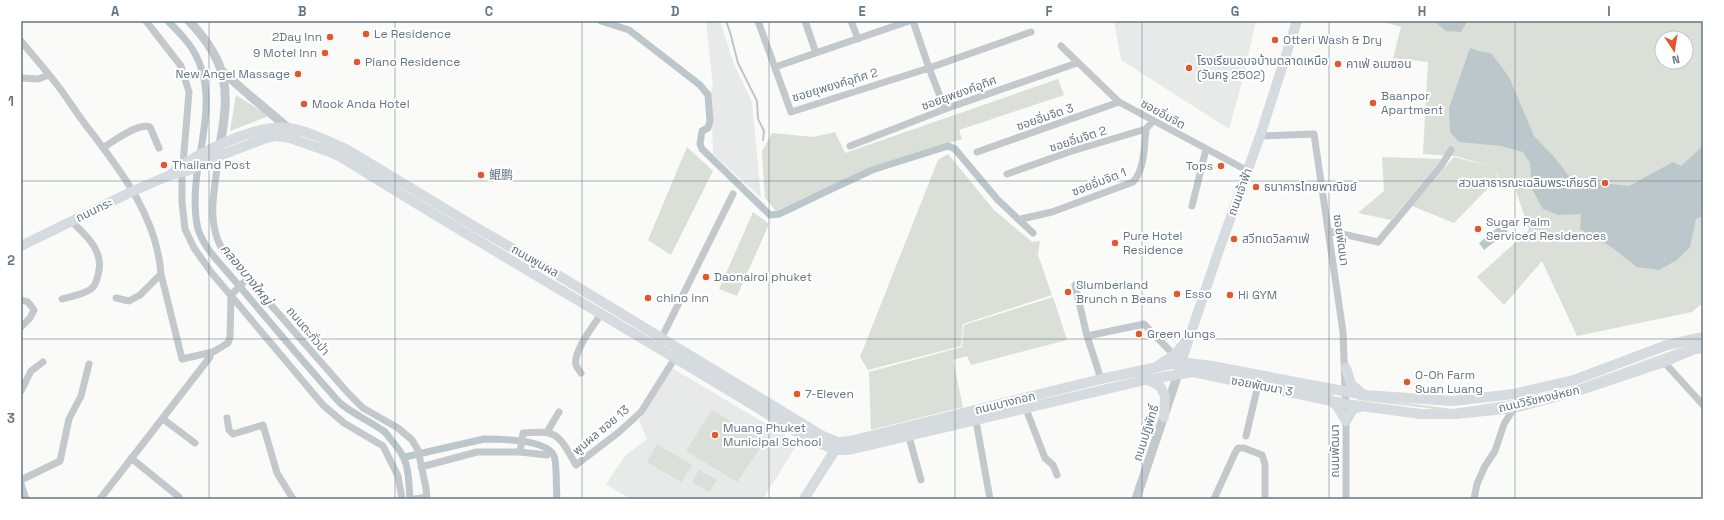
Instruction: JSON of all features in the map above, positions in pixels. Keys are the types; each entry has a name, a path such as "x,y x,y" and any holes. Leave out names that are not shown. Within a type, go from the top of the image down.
{"main road":[{"name":"ถนนเจ้าฟ้า","path":"1178,374 1219,250 1260,136 1297,21"},
{"name":"ถนนพูนผล","path":"217,150 267,128 296,129 348,150 662,338 815,431 836,446"},
{"name":"ถนนพูนผล","path":"217,150 276,136 290,138 341,157 466,235 657,347 806,438 836,446"},
{"name":"ถนนกระ","path":"185,167 209,160 217,150"},
{"name":"ถนนกระ","path":"21,246 133,191 168,176 217,150"},
{"path":"1154,368 1174,354 1190,336"},
{"name":"ถนนวิรัชหงษ์หยก","path":"1346,392 1364,395 1453,402 1513,394 1574,380 1667,345 1703,336"},
{"name":"ถนนวิรัชหงษ์หยก","path":"1346,404 1422,414 1456,414 1514,408 1581,390 1664,362 1695,349 1703,348"},
{"name":"ถนนบางกอก","path":"836,446 858,439 1101,379 1181,362"},
{"name":"ซอยพัฒนา 3","path":"1181,362 1212,366 1346,392"},
{"path":"1329,389 1337,387 1340,384 1346,368"},
{"path":"1346,368 1351,384 1364,395"},
{"name":"ซอยพัฒนา 3","path":"1178,374 1193,372 1346,404"},
{"name":"ถนนบางกอก","path":"836,446 849,450 1178,374"},
{"path":"1148,380 1160,386 1165,396 1164,417"},
{"path":"1328,400 1338,406 1346,421 1354,409 1363,406"},
{"path":"804,499 836,446"}],"street":[{"path":"146,21 180,66 189,92 182,202 185,229 194,248 231,296 323,405 344,423 383,446 398,476 402,499"},
{"path":"189,21 205,40 221,70 226,85 227,98 225,117 217,150"},
{"path":"758,21 775,67 910,21"},
{"path":"805,21 816,53"},
{"path":"851,21 858,39"},
{"path":"913,21 945,109"},
{"path":"929,68 1031,32"},
{"path":"21,41 104,147 144,209 156,244 160,274 182,359 213,352 228,343 230,337 231,296 248,278"},
{"name":"ซอยอิ่มจิต","path":"1061,46 1119,102 1248,171"},
{"name":"ซอยยุพยงค์อุทิศ","path":"850,146 945,109 1077,63"},
{"name":"ซอยยุพยงค์อุทิศ 2","path":"775,67 791,112 929,68"},
{"path":"221,70 288,128"},
{"path":"21,78 38,79 49,75"},
{"name":"ซอยอิ่มจิต 3","path":"977,152 1119,102"},
{"path":"1146,129 1153,121"},
{"path":"104,147 138,127 146,125 152,130 159,148"},
{"name":"ซอยอิ่มจิต 2","path":"1007,174 1072,151 1146,129"},
{"name":"ซอยอิ่มจิต 1","path":"1021,219 1052,212 1133,182 1141,170 1146,129"},
{"name":"ซอยพัฒนา","path":"1260,136 1314,134 1343,332 1346,368 1346,404"},
{"path":"1192,206 1206,149"},
{"name":"ถนนตะกั่วป่า","path":"217,150 212,199 214,232 222,250 348,393 363,408 405,433 412,440 419,454 427,498"},
{"path":"1329,231 1378,242 1440,166 1451,150"},
{"path":"657,347 733,194"},
{"path":"62,299 85,292 94,287 97,281 100,266 99,255 93,244 71,221"},
{"path":"116,298 129,301 135,298 140,295 160,274"},
{"path":"1075,285 1087,336 1101,379"},
{"path":"21,300 28,302 34,310 30,318 21,327"},
{"path":"581,373 576,366 577,358 583,342 601,314"},
{"path":"1087,336 1144,324 1174,354"},
{"path":"100,499 210,357"},
{"name":"พูนผล ซอย 13","path":"547,432 555,435 576,465 619,432 641,412 675,358"},
{"path":"21,391 31,371 43,362"},
{"path":"1664,362 1703,405"},
{"path":"21,480 60,461 69,419 81,396 89,364"},
{"name":"ถนนปฏิพัทธิ์","path":"1136,499 1178,374"},
{"path":"1246,436 1258,385"},
{"name":"ถนนพัฒนา","path":"1346,404 1346,499"},
{"path":"1474,499 1477,484 1485,466 1495,451 1504,424 1514,408"},
{"path":"1026,409 1045,458 1053,465 1057,475"},
{"path":"521,450 523,433 547,432 559,412"},
{"path":"227,418 229,430 233,434 263,425 277,473 293,499"},
{"path":"162,419 195,443"},
{"path":"976,421 990,499"},
{"path":"909,436 921,480"},
{"path":"1214,499 1235,453 1238,448 1244,448 1262,455 1265,464 1265,499"},
{"path":"421,468 478,452 521,450 547,455"},
{"path":"131,458 179,497 178,499"},
{"path":"21,484 26,499"},
{"path":"416,499 427,498"}],"shaded area":[{"path":"706,21 720,21 734,64 752,102 761,198 713,154 711,91 713,87"},
{"name":"โรงเรียนอบจบ้านตลาดเหนือ (วันครู 2502)","path":"1114,21 1256,21 1244,75 1229,129 1121,60"},
{"name":"สวนสาธารณะเฉลิมพระเกียรติ","path":"1381,21 1703,21 1703,303 1692,312 1577,336 1542,261 1504,305 1477,277 1529,230 1515,188 1498,178 1498,169 1497,179 1454,223 1412,206 1454,157 1489,166 1456,156 1423,154 1428,62 1393,58 1401,27"},
{"path":"1434,21 1467,22 1461,32 1446,31"},
{"path":"1470,48 1491,53 1509,77 1534,136 1555,158 1572,180 1629,186 1673,162 1681,166 1703,146 1703,216 1696,219 1690,247 1677,260 1659,270 1637,267 1610,246 1580,229 1581,214 1558,215 1543,209 1532,189 1530,163 1523,152 1501,146 1459,142 1450,132 1449,108"},
{"path":"1058,79 1064,95 959,130 962,139 871,167 776,211 765,198 762,151 772,133 814,137 835,132 845,153"},
{"path":"236,95 269,116 230,131"},
{"path":"687,147 713,171 671,255 648,240"},
{"path":"948,154 994,210 1032,242 1040,241 1038,255 1052,295 963,324 961,346 868,370 860,357 938,160"},
{"path":"1382,157 1442,159 1391,220 1358,213 1384,191"},
{"path":"753,212 769,224 737,296 719,289"},
{"path":"1502,224 1508,231 1484,250 1479,243"},
{"path":"1053,297 1067,340 971,365 967,356 953,360 963,407 871,430 869,372 962,347 964,325"},
{"path":"1703,342 1703,345 1578,388 1512,403 1453,411 1357,400 1359,397 1453,409 1512,400 1577,385 1693,343"},
{"path":"1199,367 1332,392 1334,395 1331,396 1199,371"},
{"name":"Muang Phuket Municipal School","path":"672,368 798,443 763,499 630,499 606,484 625,456 647,439 639,421"},
{"path":"712,410 765,441 737,482 686,451"},
{"path":"657,444 692,465 681,482 647,462"},
{"path":"699,470 717,480 709,492 692,482"}],"waterway":[{"name":"คลองบางใหญ่","path":"168,21 186,40 197,57 205,87 205,119 195,198 196,221 201,236 214,257 340,403 383,431 398,448 407,468 410,499"},
{"path":"601,21 629,30 700,85 708,95 710,121 708,128 702,131 700,144 702,149 770,215 779,214 872,170 948,146 955,149 997,199 1033,233"},
{"path":"726,21 738,63 757,101 758,119 764,131 763,140"},
{"path":"405,457 484,439 511,440 533,443 550,450 554,456 556,464 557,499"}],"place":[{"name":"Le Residence","path":"366,34"},
{"name":"2Day Inn","path":"330,37"},
{"name":"Otteri Wash & Dry","path":"1275,40"},
{"name":"9 Motel Inn","path":"325,53"},
{"name":"Piano Residence","path":"357,62"},
{"name":"คาเฟ่ อเมซอน","path":"1338,64"},
{"name":"โรงเรียนอบจบ้านตลาดเหนือ (วันครู 2502)","path":"1189,68"},
{"name":"New Angel Massage","path":"298,74"},
{"name":"Baanpor Apartment","path":"1373,103"},
{"name":"Mook Anda Hotel","path":"304,104"},
{"name":"Thailand Post","path":"164,165"},
{"name":"Tops","path":"1221,166"},
{"name":"鲲鹏","path":"481,175"},
{"name":"สวนสาธารณะเฉลิมพระเกียรติ","path":"1605,183"},
{"name":"ธนาคารไทยพาณิชย์","path":"1256,187"},
{"name":"Sugar Palm Serviced Residences","path":"1478,229"},
{"name":"สวีทเดวิลคาเฟ่","path":"1234,239"},
{"name":"Pure Hotel Residence","path":"1115,243"},
{"name":"Daonairoi phuket","path":"706,277"},
{"name":"Slumberland Brunch n Beans","path":"1068,292"},
{"name":"Esso","path":"1177,294"},
{"name":"Hi GYM","path":"1230,295"},
{"name":"chino inn","path":"648,298"},
{"name":"Green lungs","path":"1139,334"},
{"name":"O-Oh Farm Suan Luang","path":"1407,382"},
{"name":"7-Eleven","path":"797,394"},
{"name":"Muang Phuket Municipal School","path":"715,435"}]}
